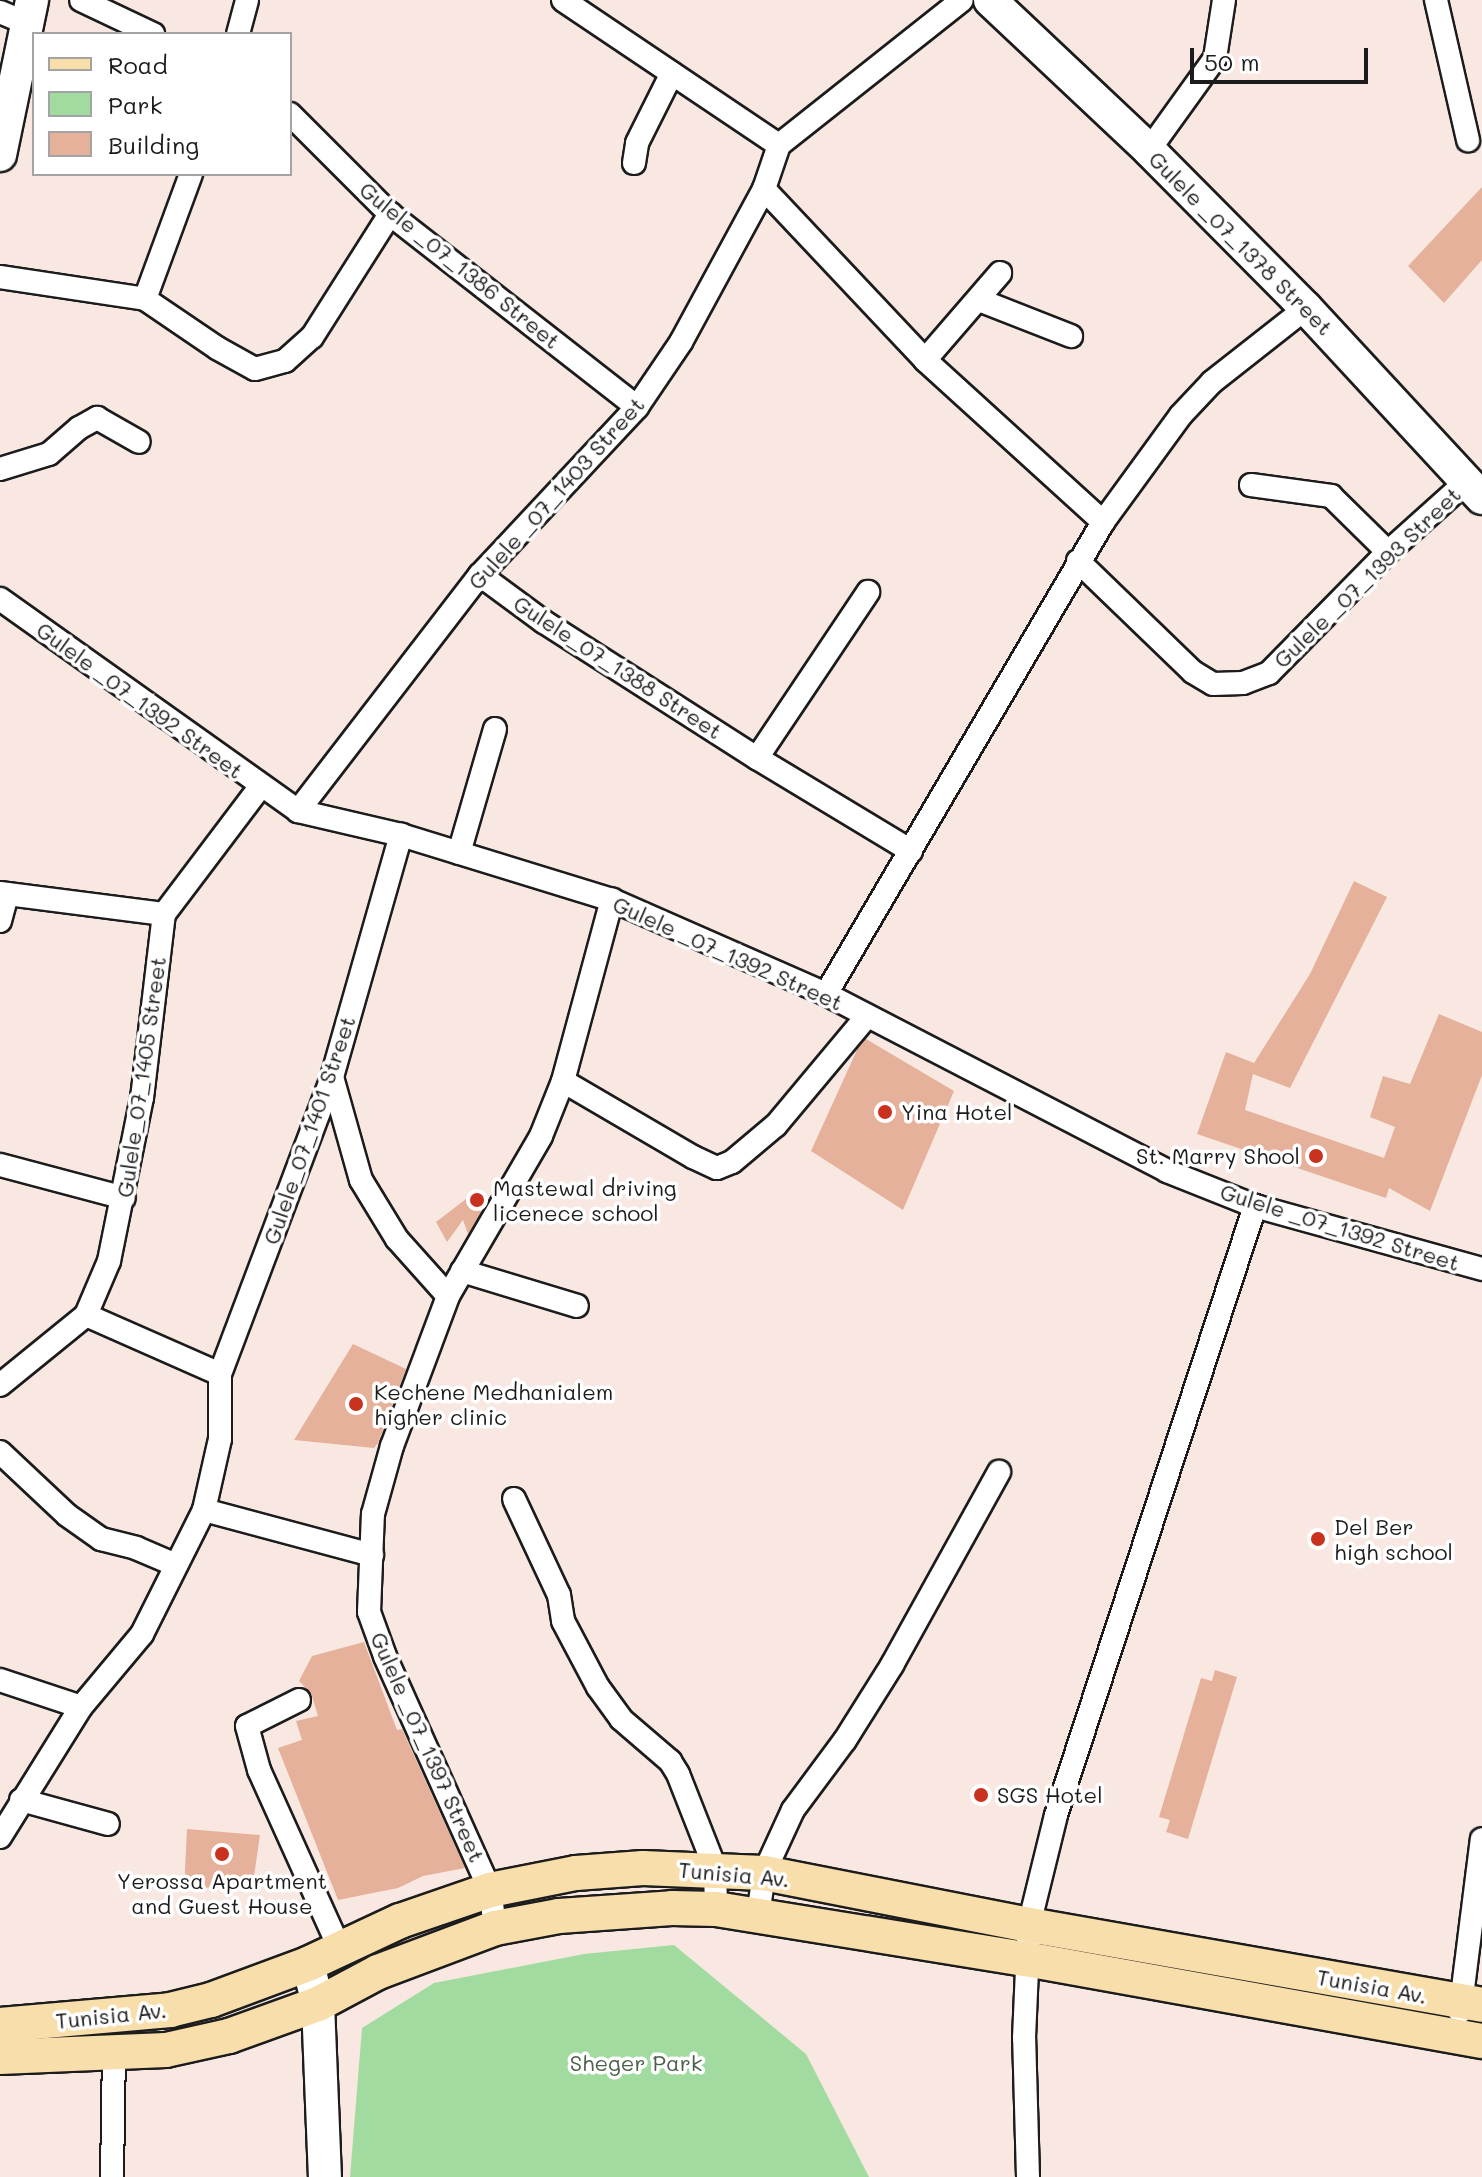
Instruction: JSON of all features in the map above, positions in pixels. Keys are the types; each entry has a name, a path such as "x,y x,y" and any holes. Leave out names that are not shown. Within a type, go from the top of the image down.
{"main road":[{"name":"Gulele _07_1378 Street","path":"990,0 1149,150 1306,308 1474,489"},
{"path":"0,155 20,12"},
{"name":"Tunisia Av.","path":"0,2025 170,2010 211,2000 490,1890 576,1873 643,1868 715,1868 764,1873 1029,1925 1471,2003"},
{"name":"Tunisia Av.","path":"0,2057 114,2055 166,2050 229,2036 318,2004 390,1966 495,1928 559,1916 628,1909 716,1909 1026,1959 1470,2039"},
{"path":"308,1964 318,2004 325,2177"}],"street":[{"path":"81,0 149,32"},
{"path":"239,32 247,0"},
{"path":"563,0 779,145 962,0"},
{"path":"1149,150 1215,58 1224,0"},
{"path":"1436,0 1468,140"},
{"path":"634,163 637,143 672,73"},
{"name":"Gulele _07_1386 Street","path":"292,116 390,214 637,407"},
{"name":"Gulele _07_1403 Street","path":"298,811 480,575 637,407 681,342 764,189 779,145"},
{"path":"145,299 190,176"},
{"path":"764,189 925,360 1103,522"},
{"path":"0,277 145,299 217,348 255,369 285,361 312,337 390,214"},
{"path":"925,360 1000,273"},
{"path":"979,300 1071,336"},
{"path":"826,994 1103,522 1181,415 1212,382 1306,308"},
{"path":"0,469 49,454 79,428 97,418 139,442"},
{"path":"1251,485 1331,496 1388,552"},
{"name":"Gulele _07_1393 Street","path":"1078,561 1193,672 1213,684 1243,683 1269,673 1388,552 1474,489"},
{"name":"Gulele_07_1388 Street","path":"480,575 544,622 757,758 911,851"},
{"path":"757,758 868,592"},
{"name":"Gulele _07_1392 Street","path":"0,599 260,787 298,811 401,835 612,900 826,994 1167,1171 1255,1206 1482,1269"},
{"path":"459,853 495,729"},
{"path":"0,921 3,894 164,914 260,787"},
{"name":"Gulele_07_1401 Street","path":"0,1837 81,1707 142,1634 204,1510 220,1439 220,1374 332,1077 401,835"},
{"name":"Gulele _07_1397 Street","path":"495,1928 490,1890 385,1656 369,1612 373,1514 392,1446 448,1296 541,1136 563,1081 612,900"},
{"name":"Gulele_07_1405 Street","path":"0,1385 86,1315 109,1261 142,1098 164,914"},
{"path":"563,1081 717,1168 732,1162 776,1125 867,1016"},
{"path":"332,1077 367,1191 397,1239 448,1296"},
{"path":"0,1165 124,1198"},
{"path":"1028,2177 1026,1959 1029,1925 1056,1815 1255,1206"},
{"path":"462,1271 577,1306"},
{"path":"86,1315 220,1374"},
{"path":"0,1452 67,1515 101,1539 136,1548 176,1565"},
{"path":"758,1916 764,1873 793,1810 845,1740 892,1665 999,1472"},
{"path":"514,1499 559,1595 563,1621 598,1687 621,1719 670,1761 692,1803 715,1868 716,1909"},
{"path":"204,1510 372,1555"},
{"path":"0,1680 81,1707"},
{"path":"299,1700 247,1726 259,1770 339,1947"},
{"path":"21,1800 108,1824"},
{"path":"1470,2039 1482,1839"},
{"path":"112,2177 114,2055"}],"green space":[{"name":"Sheger Park","path":"674,1945 806,2054 869,2177 350,2177 362,2028 434,1983 584,1954"}],"building":[{"path":"1482,187 1482,260 1444,303 1408,266"},
{"path":"1354,881 1387,897 1290,1088 1253,1074 1245,1110 1384,1158 1395,1127 1370,1117 1383,1076 1410,1084 1439,1014 1482,1032 1482,1075 1430,1211 1389,1188 1386,1198 1197,1134 1226,1052 1254,1063 1310,974"},
{"name":"Yina Hotel","path":"866,1039 954,1091 903,1210 811,1151 857,1050"},
{"name":"Mastewal driving licenece school","path":"479,1189 483,1192 477,1201 481,1212 468,1234 463,1220 447,1242 436,1222"},
{"name":"Kechene Medhanialem higher clinic","path":"353,1344 406,1369 378,1443 374,1448 294,1440"},
{"path":"364,1642 397,1730 402,1729 465,1868 423,1876 398,1888 338,1900 278,1748 302,1740 296,1721 318,1716 311,1693 299,1681 312,1656"},
{"path":"1215,1670 1237,1677 1188,1839 1166,1832 1170,1820 1159,1817 1201,1678 1212,1681"},
{"name":"Yerossa Apartment and Guest House","path":"187,1829 260,1835 253,1883 184,1890"}],"place":[{"name":"Yina Hotel","path":"885,1112"},
{"name":"St. Marry Shool","path":"1316,1156"},
{"name":"Mastewal driving licenece school","path":"477,1200"},
{"name":"Kechene Medhanialem higher clinic","path":"356,1404"},
{"name":"Del Ber high school","path":"1318,1539"},
{"name":"SGS Hotel","path":"981,1795"},
{"name":"Yerossa Apartment and Guest House","path":"222,1854"}]}
